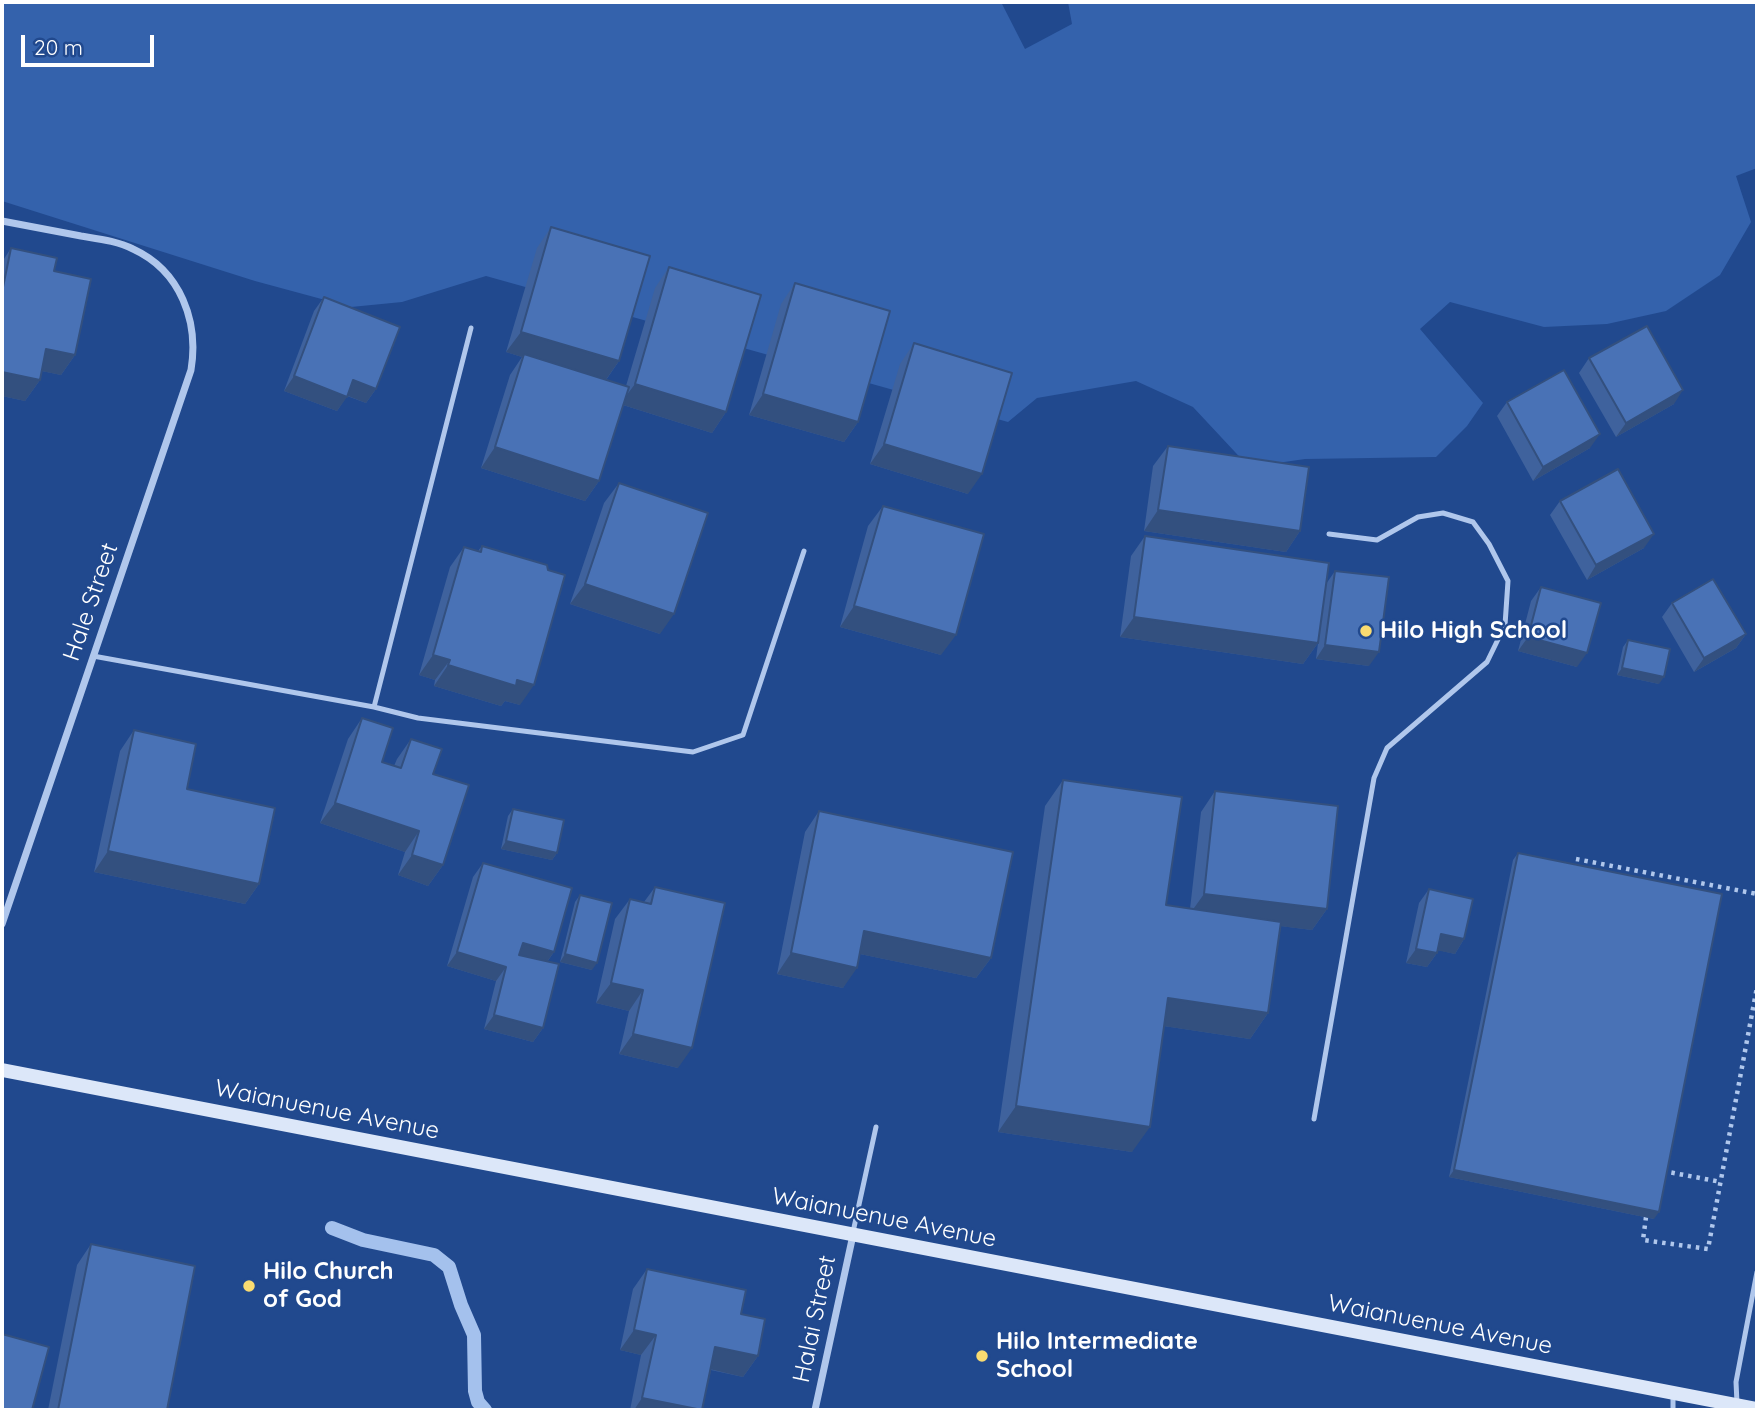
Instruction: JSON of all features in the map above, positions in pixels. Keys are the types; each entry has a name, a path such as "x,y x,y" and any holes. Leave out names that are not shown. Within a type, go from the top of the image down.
{"main road":[{"name":"Waianuenue Avenue","path":"2,1070 1757,1409"}],"street":[{"name":"Hale Street","path":"2,221 114,242 134,249 151,260 167,274 188,309 194,350 191,370 2,924"},
{"name":"Halai Street","path":"815,1410 853,1235"}],"lane":[{"path":"373,707 471,328"},
{"path":"1314,1119 1374,778 1387,748 1487,662 1505,625 1508,581 1474,522 1443,513 1418,517 1377,540 1329,534"},
{"path":"93,656 373,707 418,718 693,752 743,735 804,551"},
{"path":"853,1235 876,1126"},
{"path":"1737,1405 1736,1382 1757,1272"},
{"path":"1673,1393 1673,1410"}],"path":[{"path":"1576,859 1757,894"},
{"path":"1646,1217 1643,1240 1708,1249 1757,987"},
{"path":"1663,1171 1721,1182"}],"shaded area":[{"path":"2,2 1001,2 1025,49 1072,24 1068,2 1757,2 1757,168 1736,176 1751,222 1720,275 1666,311 1607,324 1544,327 1450,302 1420,329 1483,403 1467,426 1436,457 1305,459 1249,467 1193,407 1136,381 1037,398 1008,422 486,276 402,302 351,307 255,281 2,201"}],"building":[{"path":"551,227 650,256 619,361 521,332"},
{"path":"11,248 57,258 54,271 91,279 75,355 46,349 40,380 2,372 2,292"},
{"path":"669,267 761,295 726,412 635,384"},
{"path":"795,283 890,311 858,422 763,394"},
{"path":"324,297 400,327 376,389 353,380 347,397 294,376"},
{"path":"1647,326 1683,390 1626,423 1589,358"},
{"path":"914,343 1012,373 982,474 884,444"},
{"path":"524,354 629,387 599,481 495,447"},
{"path":"1564,370 1600,434 1543,467 1507,402"},
{"path":"1168,446 1309,467 1300,531 1158,510"},
{"path":"1618,469 1654,534 1596,565 1560,501"},
{"path":"619,483 708,513 674,614 585,584"},
{"path":"883,506 984,534 956,635 854,606"},
{"path":"1145,536 1329,563 1318,643 1134,617"},
{"path":"482,546 547,565 548,570 565,575 534,685 517,680 516,686 448,665 450,660 433,655 464,547 481,552"},
{"path":"1335,571 1389,577 1379,652 1325,645"},
{"path":"1713,579 1746,634 1704,658 1672,603"},
{"path":"1541,587 1601,603 1587,653 1528,637"},
{"path":"1628,640 1670,649 1664,677 1622,668"},
{"path":"362,718 393,728 382,762 401,768 411,739 442,749 433,774 469,785 443,865 412,855 419,831 335,803"},
{"path":"134,730 196,744 187,789 275,808 259,884 108,851"},
{"path":"1063,780 1182,797 1166,905 1281,922 1268,1013 1168,998 1150,1127 1016,1106"},
{"path":"1215,791 1338,806 1327,909 1204,894"},
{"path":"513,809 564,820 557,853 506,841"},
{"path":"819,811 1013,852 991,958 864,931 857,968 791,953"},
{"path":"1518,853 1722,894 1659,1212 1454,1170"},
{"path":"483,863 572,888 554,952 523,943 519,955 559,964 543,1028 494,1015 506,967 457,952"},
{"path":"655,887 725,903 692,1048 633,1034 643,990 611,983 630,899 651,904"},
{"path":"1429,889 1473,899 1464,939 1441,934 1437,953 1416,949"},
{"path":"580,895 612,903 597,963 565,954"},
{"path":"91,1244 195,1266 167,1410 58,1410"},
{"path":"647,1269 746,1290 741,1314 765,1319 758,1356 715,1347 702,1410 642,1398 656,1335 634,1330"},
{"path":"2,1334 49,1347 32,1410 2,1410"}],"waterway":[{"path":"332,1228 363,1240 434,1255 449,1267 474,1335 475,1391 478,1402 485,1410"}],"place":[{"name":"Hilo High School","path":"1366,631"},
{"name":"Hilo Church of God","path":"249,1286"},
{"name":"Hilo Intermediate School","path":"982,1356"}]}
